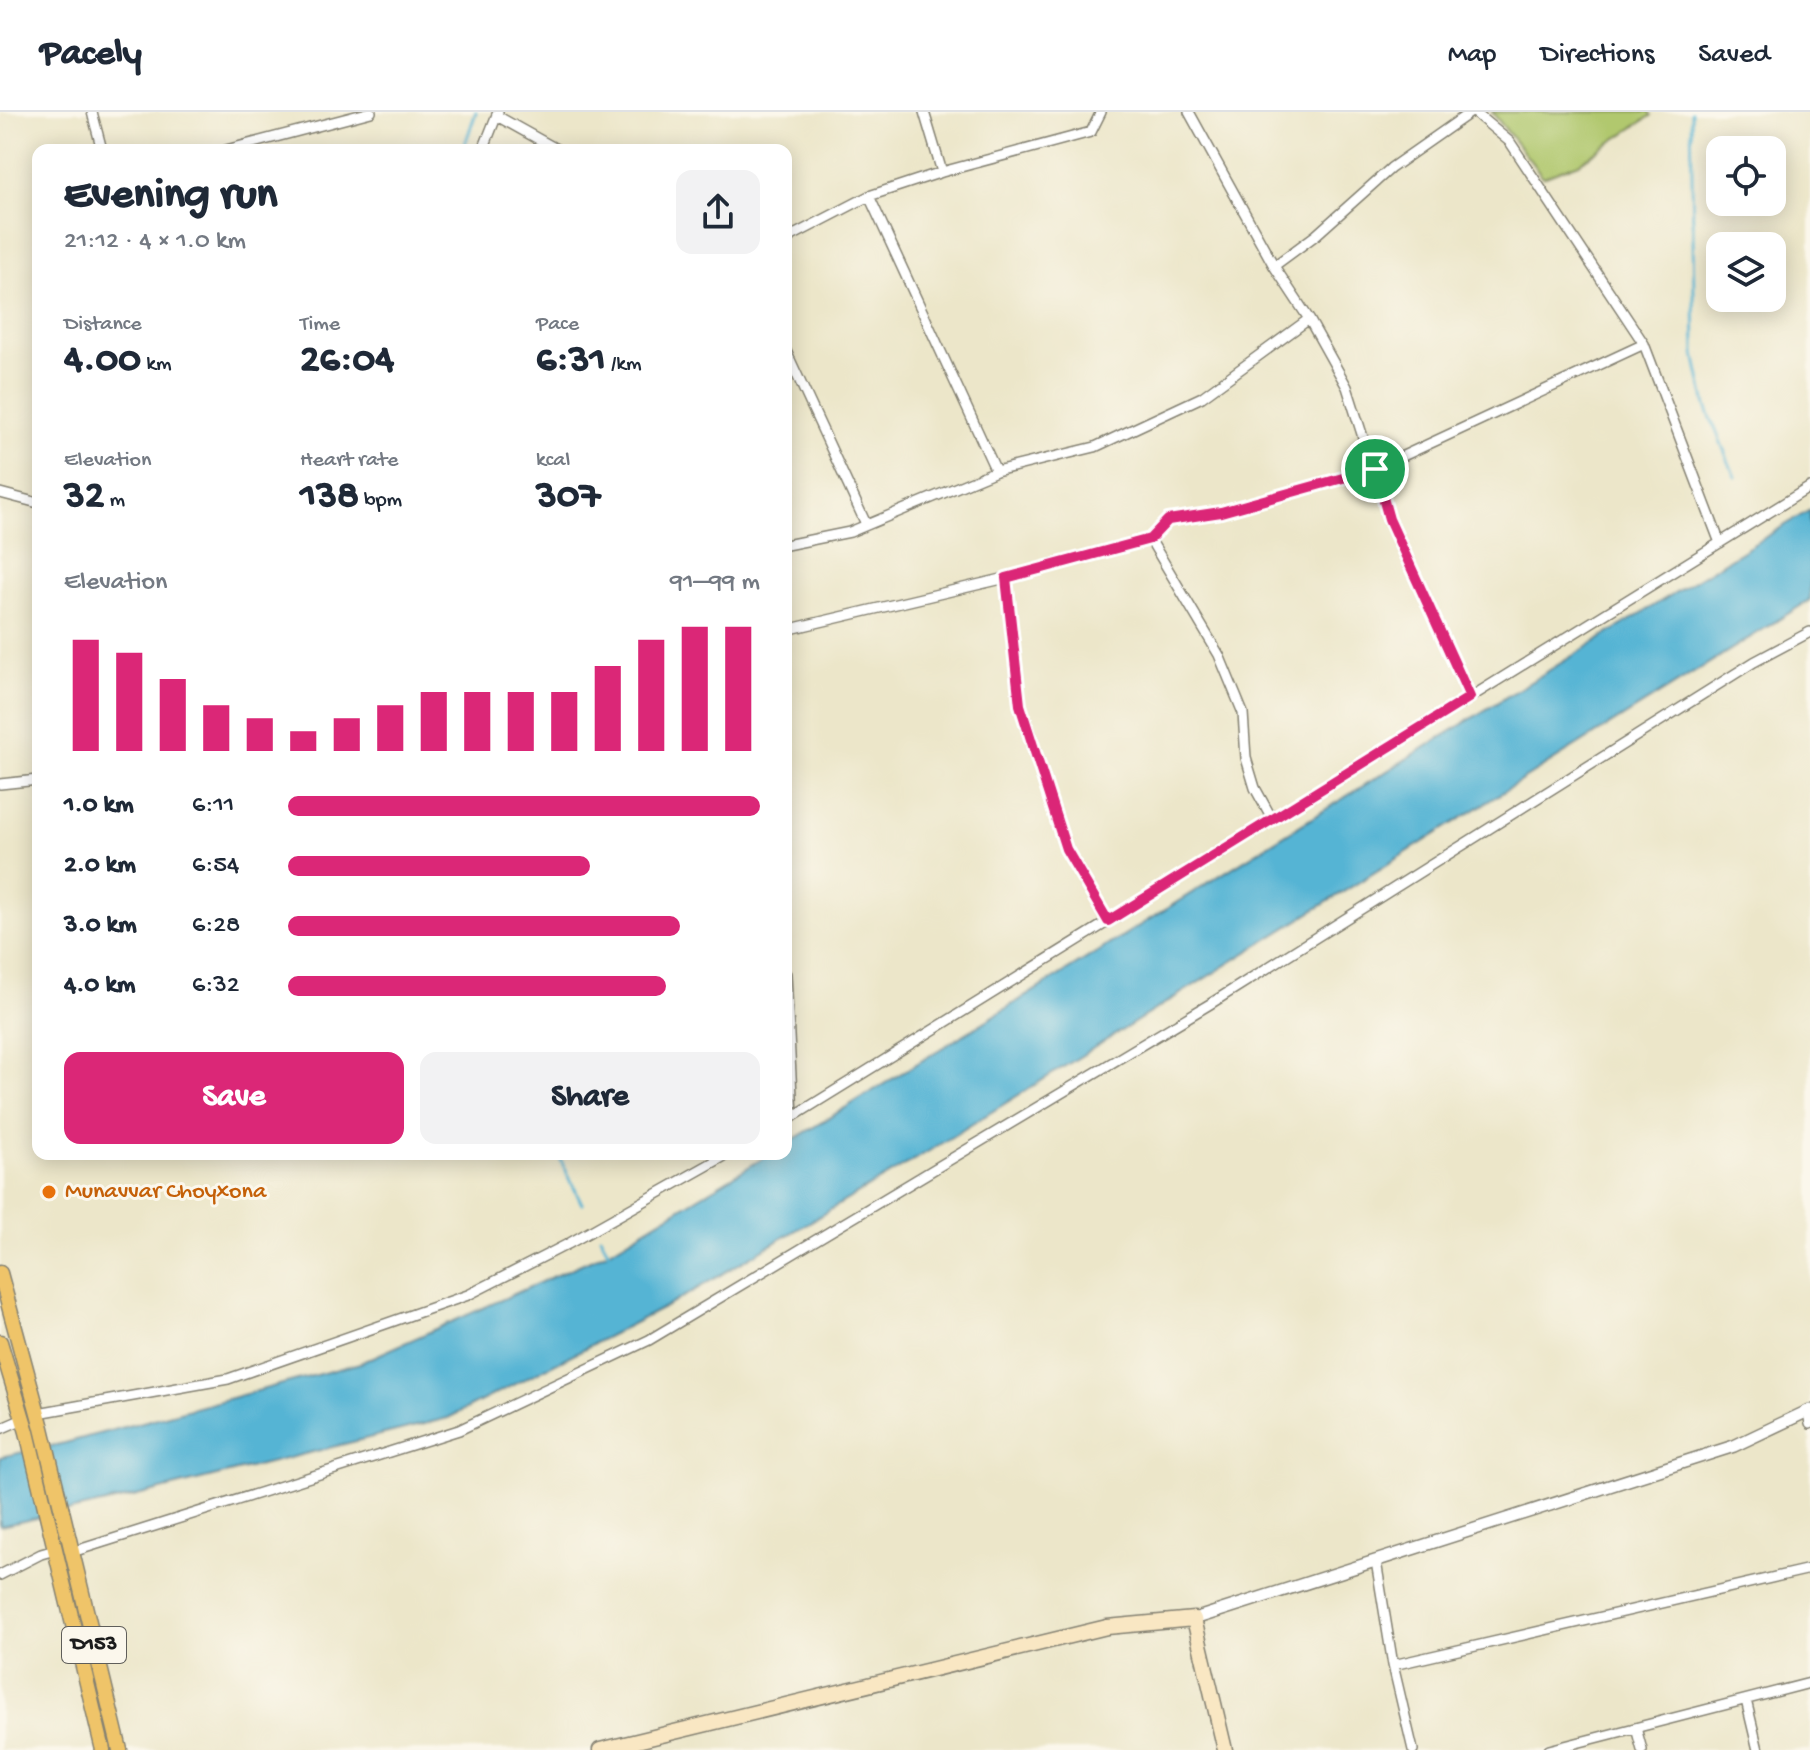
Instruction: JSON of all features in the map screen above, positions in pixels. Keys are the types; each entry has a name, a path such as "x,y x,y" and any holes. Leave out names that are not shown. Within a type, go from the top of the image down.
{"main road":[{"name":"D153","path":"0,1273 55,1548 103,1750"},
{"name":"D153","path":"0,1342 32,1423 70,1546 120,1750"},
{"path":"600,1750 1107,1627 1194,1619 1225,1750"}],"street":[{"path":"92,112 100,144"},
{"path":"249,144 371,112"},
{"path":"924,112 942,172"},
{"path":"792,236 869,196 942,172 1091,132 1101,112"},
{"path":"1189,112 1274,266 1309,319 1347,387 1389,519 1470,697"},
{"path":"1274,266 1316,235 1391,168 1472,112 1510,142 1644,344 1720,543"},
{"path":"485,144 497,114 548,144"},
{"path":"869,196 996,471"},
{"path":"792,544 850,532 996,471 1095,447 1202,397 1309,319"},
{"path":"792,629 1006,578 1150,539 1168,520 1221,512 1375,469 1644,344"},
{"path":"792,364 866,524"},
{"path":"792,1118 1810,487"},
{"path":"0,493 32,501"},
{"path":"1150,539 1219,655 1243,713 1246,758 1255,788 1272,819"},
{"path":"1006,578 1020,705 1066,849 1108,921"},
{"path":"70,1546 459,1430 649,1340 1210,1004 1754,662 1810,632"},
{"path":"0,784 32,781"},
{"path":"0,1429 228,1379 468,1295 568,1244 717,1160"},
{"path":"1194,1619 1734,1446 1809,1410 1810,1424"},
{"path":"0,1575 55,1548"},
{"path":"1376,1561 1393,1665 1413,1750"},
{"path":"1393,1665 1810,1569"},
{"path":"1549,1750 1810,1683"},
{"path":"1746,1700 1758,1750"},
{"path":"1636,1728 1642,1750"}],"green space":[{"path":"1492,112 1649,112 1651,116 1579,163 1543,177"}],"water":[{"path":"1810,510 1810,600 929,1151 673,1303 448,1418 129,1498 0,1526 0,1457 65,1443 360,1363 608,1252 760,1160 792,1160 792,1140"}],"waterway":[{"path":"465,144 476,112"},
{"path":"1691,112 1695,354 1706,406 1735,477"},
{"path":"561,1160 582,1204"},
{"path":"600,1236 609,1253"}],"place":[{"name":"Munavvar Choyxona","path":"49,1192"}],"route":[{"path":"1375,469 1389,519 1470,697 1108,921 1066,849 1020,705 1006,578 1150,539 1168,520 1221,512 1375,469"}]}
